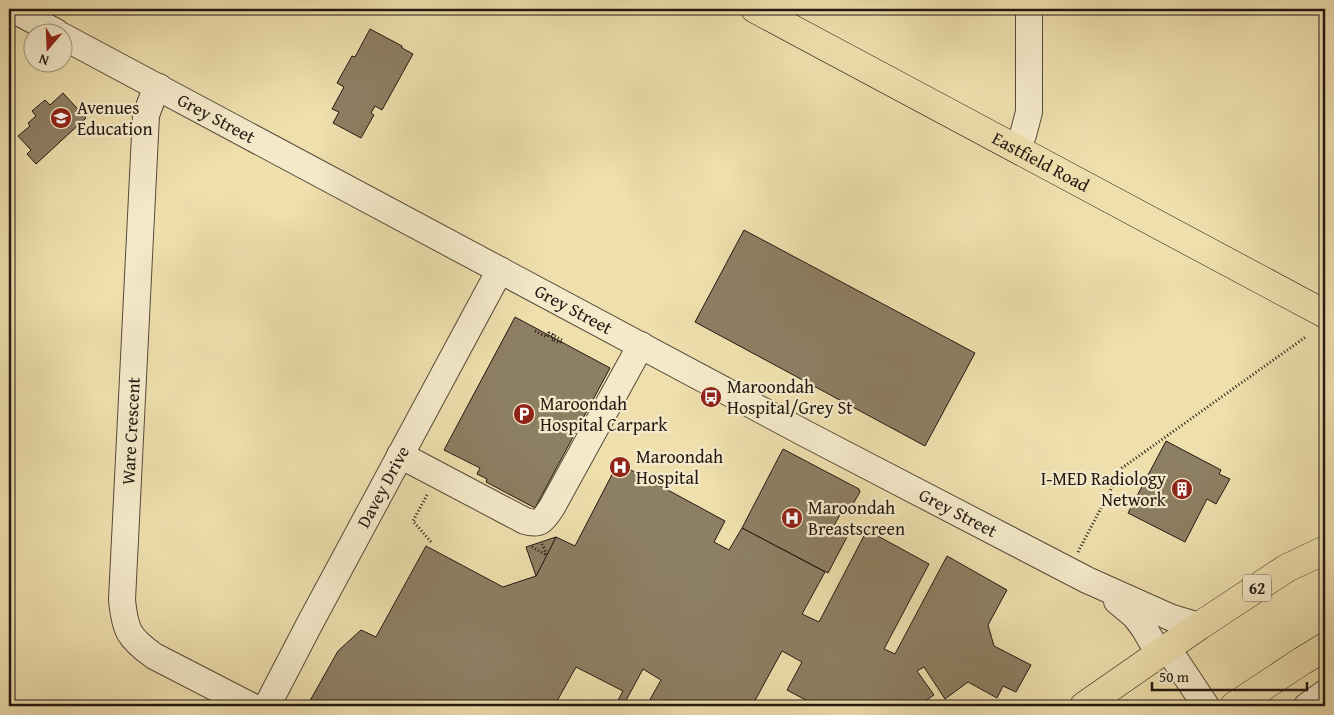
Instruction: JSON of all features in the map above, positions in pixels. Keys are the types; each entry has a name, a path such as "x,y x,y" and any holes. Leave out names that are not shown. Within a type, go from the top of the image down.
{"main road":[{"name":"Eastfield Road","path":"755,9 1325,314"},
{"name":"62","path":"1084,706 1199,626 1292,565 1325,550"},
{"path":"1234,706 1325,648"}],"street":[{"path":"12,9 37,22"},
{"path":"1016,149 1023,135 1029,112 1029,9"},
{"name":"Grey Street","path":"72,41 808,435 1087,580 1168,616 1199,626"},
{"name":"Ware Crescent","path":"159,87 146,115 123,590 124,621 131,636 154,656 251,706"},
{"name":"Davey Drive","path":"267,706 500,270"},
{"path":"400,455 534,524 545,518 552,507 641,345"},
{"name":"Grey Street","path":"1087,580 1135,616 1206,706"},
{"path":"1307,706 1325,694"}],"path":[{"path":"535,331 547,337 549,333 554,334"},
{"path":"1077,554 1122,468 1307,336"},
{"path":"425,498 413,521 432,542"}],"building":[{"path":"370,29 413,54 382,110 375,106 371,113 374,115 361,138 333,123 339,112 332,109 344,87 337,83 352,56 355,57"},
{"path":"63,93 86,118 36,164 27,154 31,150 18,136 30,126 28,123 36,116 32,111 45,100 50,105"},
{"path":"744,230 975,353 925,446 695,322"},
{"name":"Maroondah Hospital Carpark","path":"515,317 610,368 535,508 486,482 487,479 477,474 480,468 444,450"},
{"name":"I-MED Radiology Network","path":"1166,441 1221,470 1219,474 1230,479 1216,504 1207,499 1185,542 1128,513"},
{"name":"Maroondah Breastscreen","path":"783,449 859,489 860,492 850,509 845,506 832,529 847,537 828,573 742,528"},
{"path":"618,463 725,521 714,542 729,550 742,528 825,572 802,614 819,622 867,530 929,564 884,649 895,654 947,556 1007,590 988,625 994,646 1031,665 1016,692 1003,686 997,698 968,682 945,699 924,667 917,671 934,695 918,706 817,706 787,690 802,662 782,651 752,706 654,706 648,703 661,680 643,669 623,706 615,706 623,691 576,667 557,701 567,706 307,706 338,651 361,630 376,637 426,546 503,587 536,576 556,537 575,546"},
{"path":"556,537 547,555 536,576 526,547"}],"place":[{"name":"Avenues Education","path":"61,118"},
{"name":"Maroondah Hospital/Grey St","path":"711,397"},
{"name":"Maroondah Hospital Carpark","path":"524,414"},
{"name":"Maroondah Hospital","path":"620,467"},
{"name":"I-MED Radiology Network","path":"1182,489"},
{"name":"Maroondah Breastscreen","path":"792,518"}]}
